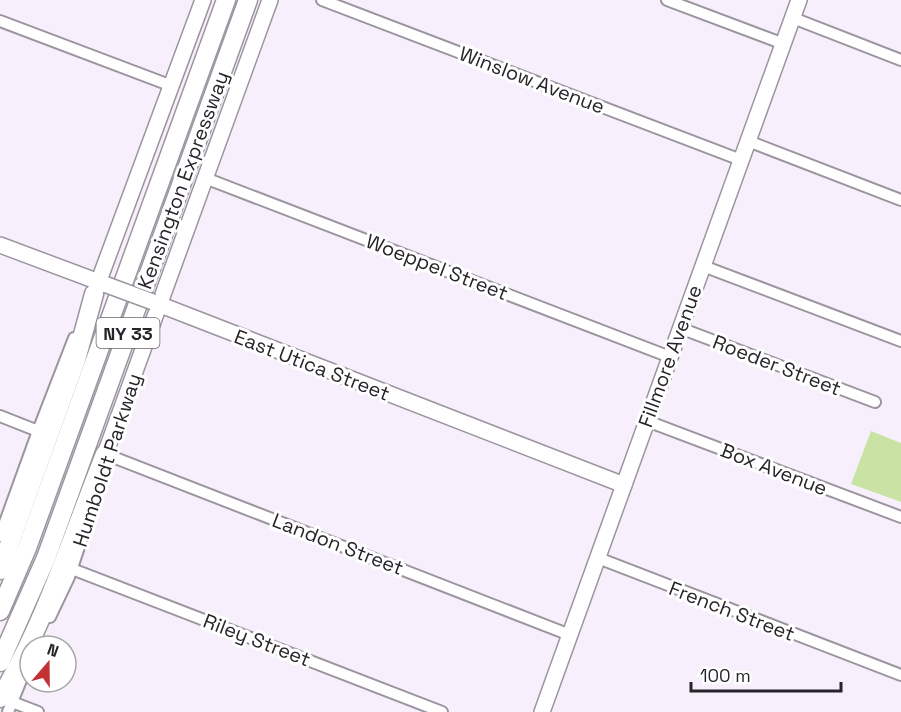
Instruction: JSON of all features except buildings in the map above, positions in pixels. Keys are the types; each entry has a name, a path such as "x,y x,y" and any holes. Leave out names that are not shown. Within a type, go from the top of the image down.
{"highway":[{"name":"Kensington Expressway","path":"0,611 27,548 226,0"},
{"name":"Kensington Expressway","path":"0,662 46,558 248,0"},
{"path":"0,570 100,287"},
{"path":"6,704 10,680 47,602 105,454"}],"street":[{"path":"0,537 38,431 100,287 203,0"},
{"name":"Humboldt Parkway","path":"42,634 72,569 105,454 156,304 270,0"},
{"name":"Winslow Avenue","path":"322,0 741,160"},
{"path":"667,0 784,44"},
{"name":"Fillmore Avenue","path":"542,712 799,0"},
{"path":"793,18 901,60"},
{"path":"0,22 172,86"},
{"path":"748,141 901,200"},
{"name":"Woeppel Street","path":"205,178 670,357"},
{"name":"East Utica Street","path":"0,245 100,287 156,304 624,485"},
{"path":"703,266 901,341"},
{"name":"Roeder Street","path":"680,328 875,402"},
{"path":"0,416 38,431"},
{"name":"Box Avenue","path":"647,421 901,517"},
{"name":"Landon Street","path":"105,454 570,635"},
{"name":"French Street","path":"598,558 901,675"},
{"name":"Riley Street","path":"72,569 442,712"},
{"path":"18,682 6,704 38,712"}],"green space":[{"path":"871,431 901,443 901,502 851,484"}]}
